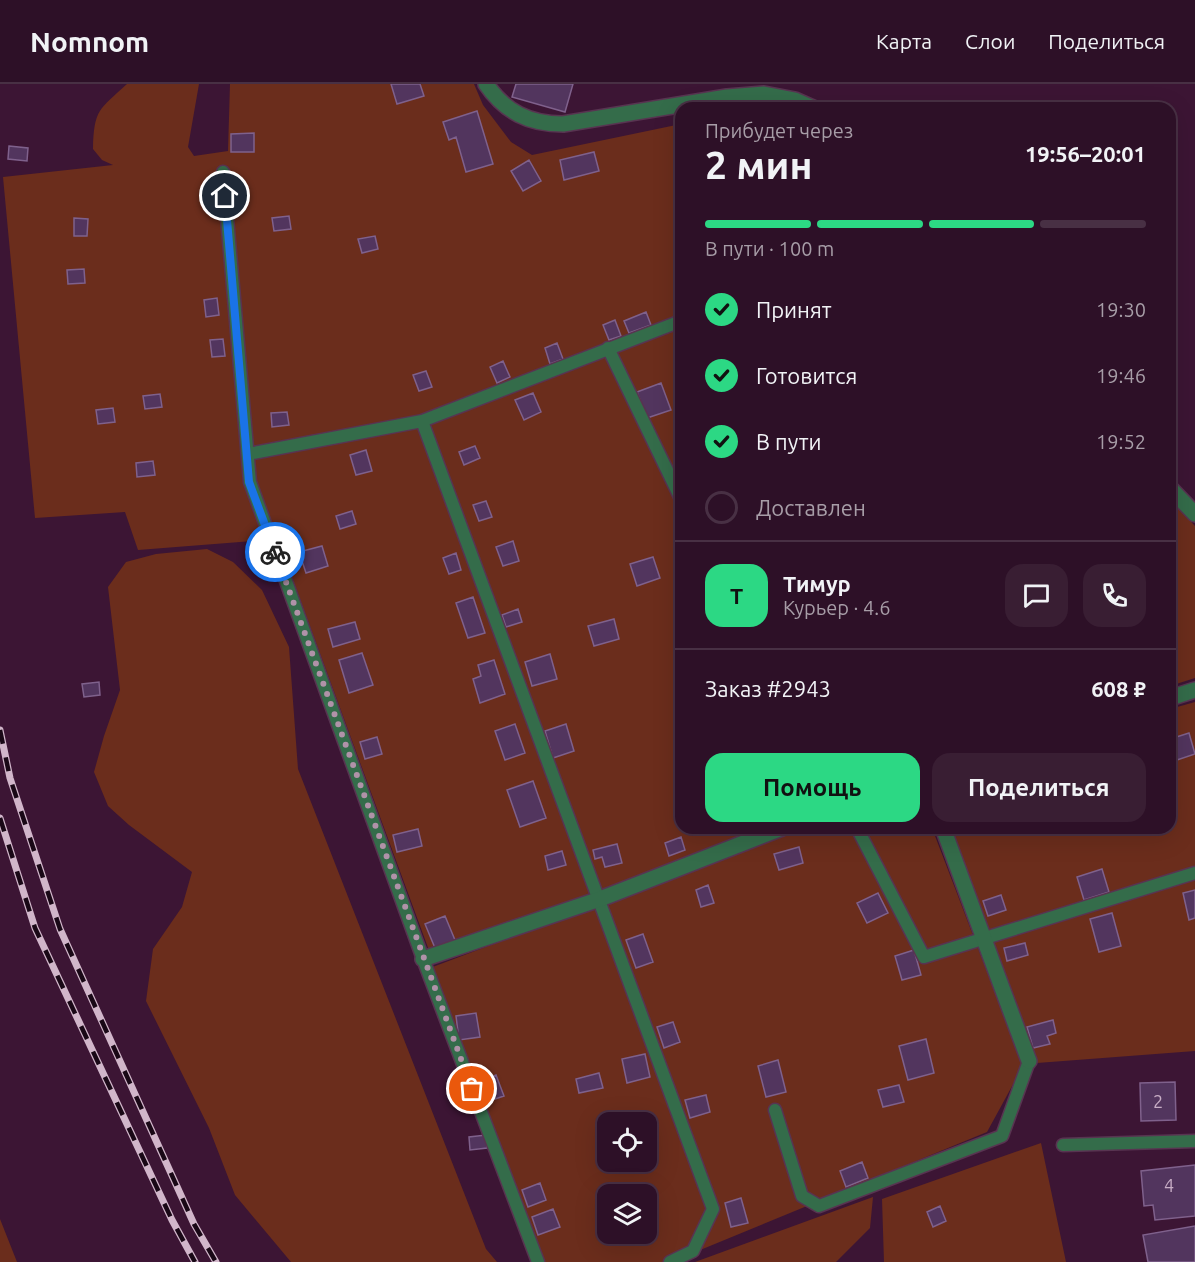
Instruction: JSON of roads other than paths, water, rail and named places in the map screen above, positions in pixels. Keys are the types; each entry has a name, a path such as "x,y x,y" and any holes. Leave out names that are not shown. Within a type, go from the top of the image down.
{"street":[{"path":"486,84 503,106 526,120 544,124 563,124 675,106"},
{"path":"702,102 764,94 800,102"},
{"path":"1176,494 1195,514"},
{"path":"1176,696 1195,690"},
{"path":"423,959 600,900 767,834"},
{"path":"945,834 1029,1061"}],"lane":[{"path":"223,172 249,482 423,959 538,1262"},
{"path":"248,454 422,421 675,323"},
{"path":"608,348 675,487"},
{"path":"422,421 713,1209 693,1251 670,1262"},
{"path":"859,834 924,957 1195,873"},
{"path":"775,1110 802,1196 819,1206 1002,1136 1029,1061"},
{"path":"1063,1145 1195,1141"}],"railway":[{"path":"0,730 10,778 60,929 194,1224 216,1262"},
{"path":"0,818 35,928 172,1220 195,1262"}]}
